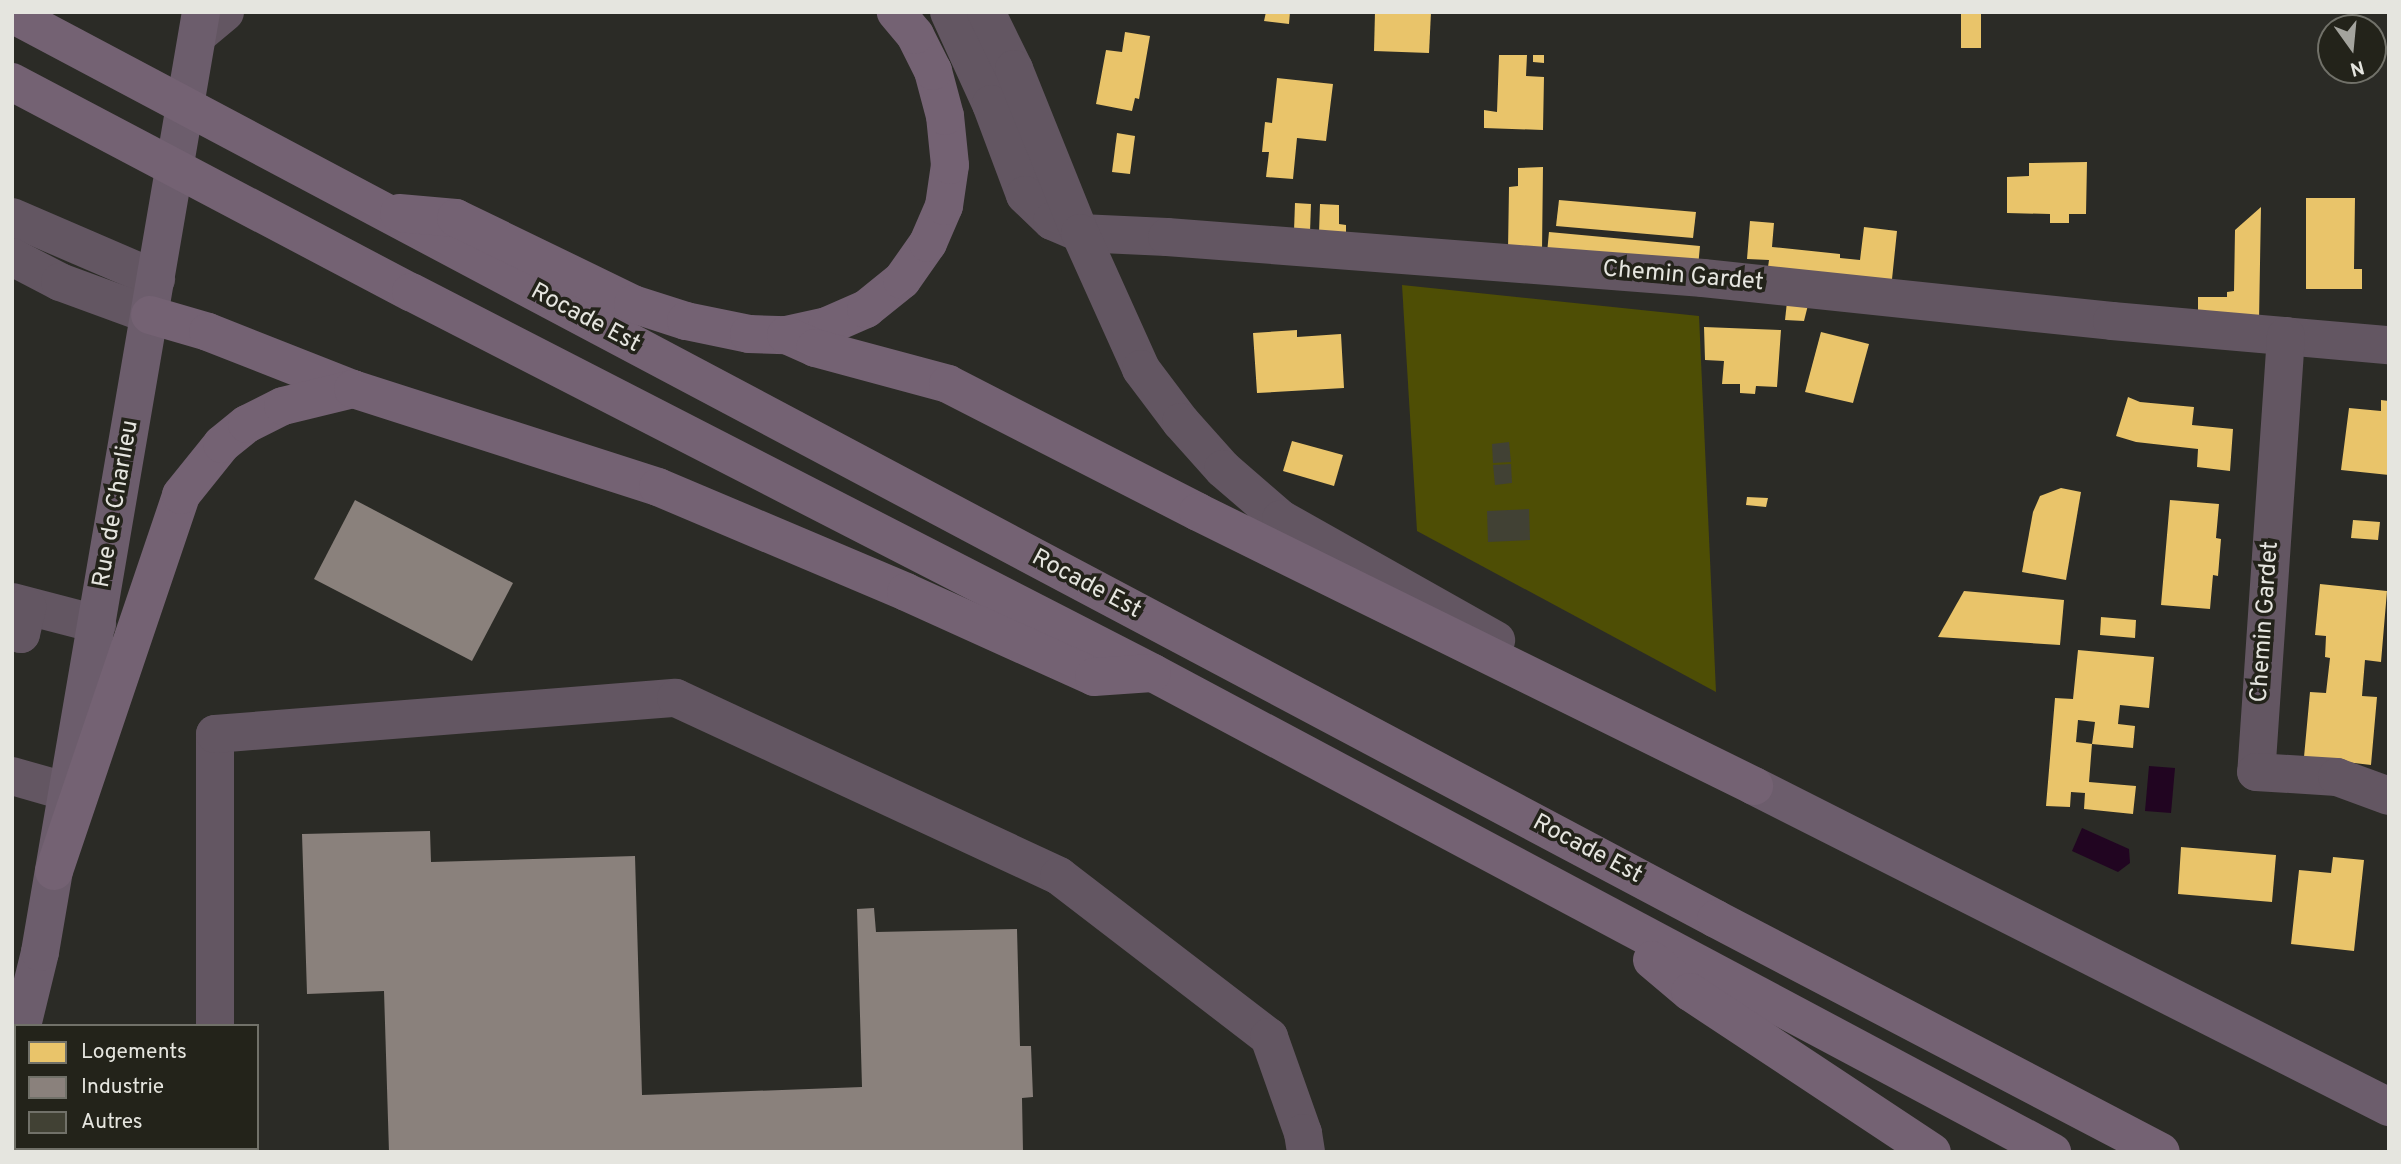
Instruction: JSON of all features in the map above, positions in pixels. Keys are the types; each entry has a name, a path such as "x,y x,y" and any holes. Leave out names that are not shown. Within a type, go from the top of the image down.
{"highway":[{"path":"384,212 456,218 633,304 686,321 749,334 786,335 827,326 866,309 893,287 928,243 944,206 950,165 945,116 933,71 915,35 896,12"},
{"name":"Rocade Est","path":"12,13 1716,919 2161,1152"},
{"name":"Rocade Est","path":"12,82 399,285 1153,673 1585,906 1695,980 1829,1035 2052,1152"},
{"path":"153,297 208,332 353,389 658,487 906,592 1094,677 1153,673"},
{"path":"786,335 815,348 948,384 1198,512 1754,786"},
{"path":"54,871 181,495 222,444 247,424 283,406 353,389"},
{"path":"1695,980 1816,1074 1932,1152"}],"main road":[{"name":"Rue de Charlieu","path":"28,1015 166,221 209,19"},
{"path":"1754,786 2389,1107"}],"street":[{"path":"949,12 986,92 1025,195 1052,221 1080,233"},
{"path":"986,12 1014,69 1080,233 1141,369 1181,422 1254,497 1281,519 1754,786"},
{"path":"12,217 153,297"},
{"name":"Chemin Gardet","path":"1080,233 1167,237 1703,278 2389,345"},
{"path":"12,257 60,282 153,297"},
{"name":"Chemin Gardet","path":"2286,336 2256,772 2337,777 2389,796"},
{"path":"17,614 97,624"},
{"path":"215,1024 215,734 676,698 1059,876 1269,1037 1303,1133 1306,1152"},
{"path":"12,776 68,792"}],"shaded area":[{"path":"1402,285 1699,316 1716,692 1417,531"},
{"path":"2149,766 2175,768 2171,813 2145,811"},
{"path":"2082,828 2129,849 2130,863 2118,872 2072,851"}],"building: Logements":[{"path":"1266,12 1290,12 1289,24 1264,21"},
{"path":"1375,12 1431,12 1429,53 1374,51"},
{"path":"1961,12 1981,12 1981,48 1961,48"},
{"path":"1125,32 1150,36 1139,99 1135,98 1132,111 1096,104 1106,50 1122,52"},
{"path":"1499,55 1527,55 1526,76 1544,77 1543,130 1484,128 1484,110 1497,112"},
{"path":"1533,55 1544,55 1544,63 1533,62"},
{"path":"1277,78 1333,84 1326,141 1297,138 1293,179 1266,177 1269,152 1262,152 1265,122 1272,123"},
{"path":"1117,133 1135,136 1130,174 1112,172"},
{"path":"2087,162 2086,214 2069,214 2069,223 2050,223 2050,214 2007,213 2007,177 2029,176 2029,163"},
{"path":"1543,167 1542,252 1508,250 1509,187 1518,186 1518,168"},
{"path":"2306,198 2355,198 2354,269 2362,269 2362,289 2306,289"},
{"path":"1559,200 1696,212 1693,238 1556,226"},
{"path":"1295,203 1311,204 1310,232 1294,231"},
{"path":"1320,204 1339,205 1339,224 1346,225 1346,236 1319,233"},
{"path":"2261,207 2259,321 2198,310 2198,297 2227,297 2227,292 2234,291 2235,230"},
{"path":"1750,221 1774,223 1772,247 1840,254 1840,258 1860,260 1864,227 1897,231 1891,289 1767,274 1769,260 1747,259"},
{"path":"1549,232 1700,246 1698,267 1547,253"},
{"path":"1787,302 1808,305 1804,321 1785,320"},
{"path":"1704,327 1781,330 1777,387 1756,386 1755,394 1740,393 1740,384 1722,384 1724,361 1705,360"},
{"path":"1297,330 1297,337 1341,334 1344,388 1257,393 1253,333"},
{"path":"1821,332 1869,344 1853,403 1805,392"},
{"path":"2128,397 2140,402 2194,407 2192,425 2233,429 2230,471 2197,467 2198,449 2136,442 2116,436"},
{"path":"2381,400 2389,401 2389,475 2341,470 2349,408 2381,411"},
{"path":"1292,441 1343,455 1334,486 1283,471"},
{"path":"2061,488 2081,492 2066,580 2022,572 2033,512 2040,496"},
{"path":"1747,497 1768,498 1766,507 1746,505"},
{"path":"2170,500 2219,504 2216,538 2221,539 2218,576 2213,575 2210,609 2161,605"},
{"path":"2353,520 2380,522 2378,540 2351,538"},
{"path":"2320,584 2387,591 2381,662 2365,660 2362,696 2377,697 2371,765 2304,757 2310,692 2326,693 2330,658 2325,657 2326,636 2315,635"},
{"path":"1964,591 2064,600 2060,645 1938,637"},
{"path":"2101,617 2136,620 2135,638 2100,635"},
{"path":"2078,650 2154,657 2149,708 2120,705 2118,724 2135,726 2133,748 2092,744 2089,782 2136,786 2133,814 2084,809 2085,793 2071,792 2070,807 2046,806 2055,698 2073,699","holes":["2078,720 2095,722 2092,744 2076,742"]},
{"path":"2181,847 2276,855 2272,902 2178,894"},
{"path":"2333,857 2364,860 2354,951 2291,944 2299,870 2331,873"}],"building: Industrie":[{"path":"355,500 513,583 472,661 314,579"},
{"path":"430,831 431,862 635,856 642,1095 862,1087 857,909 874,908 876,932 1017,929 1020,1046 1031,1046 1033,1097 1022,1098 1023,1152 389,1152 384,991 307,994 302,834"},
{"path":"258,1150 259,1152 166,1152"}],"building: Autres":[{"path":"1509,442 1511,462 1493,463 1492,444"},
{"path":"1511,464 1512,483 1495,485 1493,465"},
{"path":"1529,509 1530,540 1488,542 1487,511"}]}
